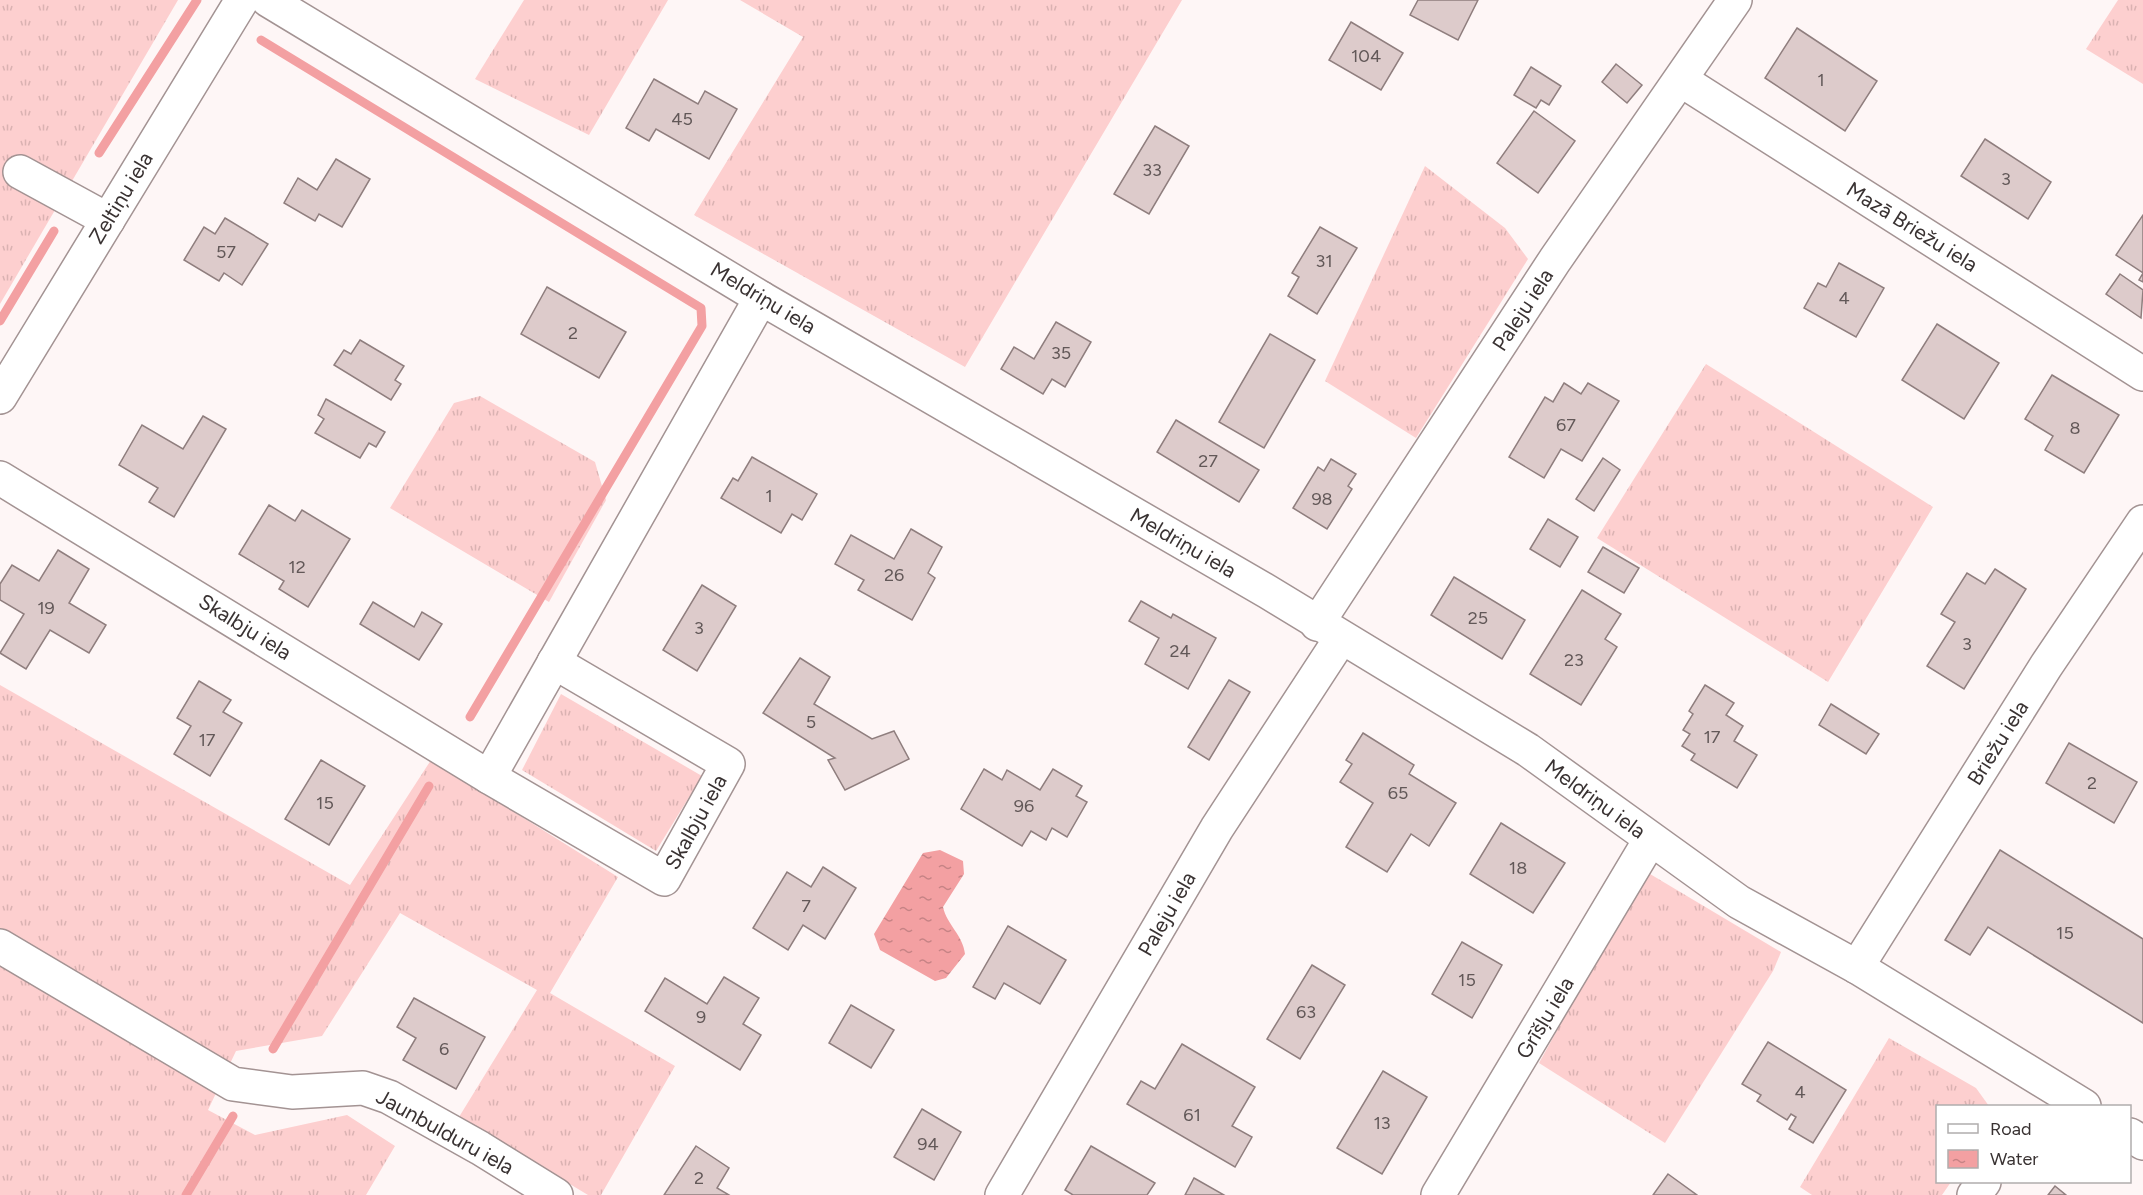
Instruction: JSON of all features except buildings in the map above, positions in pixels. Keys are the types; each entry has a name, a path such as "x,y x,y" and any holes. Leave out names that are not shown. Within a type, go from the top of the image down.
{"street":[{"name":"Zeltiņu iela","path":"0,397 242,0"},
{"name":"Meldriņu iela","path":"268,0 761,298 1268,592 1528,750 1739,902 1857,967 2045,1097 2076,1105"},
{"name":"Paleju iela","path":"1002,1195 1217,828 1329,631 1555,260 1735,0"},
{"name":"Mazā Briežu iela","path":"1681,81 2143,374"},
{"path":"20,172 108,220"},
{"path":"489,777 761,298"},
{"name":"Skalbju iela","path":"0,478 489,777 664,879 728,764 554,662"},
{"name":"Briežu iela","path":"1857,967 2046,666 2143,522"},
{"name":"Grīšļu iela","path":"1438,1195 1650,840"},
{"name":"Jaunbulduru iela","path":"0,946 233,1084 292,1092 363,1088 389,1097 480,1148 556,1195"},
{"path":"1974,1195 1983,1183"}],"green space":[{"path":"0,0 178,0 0,304"},
{"path":"524,0 668,0 589,135 475,79"},
{"path":"740,0 1182,0 965,367 694,215 803,37"},
{"path":"2118,0 2143,0 2143,84 2086,49"},
{"path":"1425,166 1505,228 1528,259 1416,438 1325,381"},
{"path":"1706,364 1933,507 1828,682 1597,538"},
{"path":"480,396 595,462 606,500 549,602 390,508 454,403"},
{"path":"0,685 350,885 431,760 618,877 550,993 675,1066 601,1195 588,1195 459,1117 537,990 400,913 322,1036 236,1051 208,1110 255,1135 347,1115 395,1146 366,1195 0,1195"},
{"path":"561,694 702,776 656,851 522,770"},
{"path":"1645,871 1781,952 1773,971 1665,1143 1539,1063"},
{"path":"1889,1038 1976,1088 1988,1105 1936,1105 1936,1183 1950,1183 1942,1195 1812,1195 1800,1187"}],"water":[{"path":"940,850 963,861 964,874 943,907 964,947 965,954 946,978 935,981 880,950 874,934 923,853"}],"waterway":[{"path":"99,153 197,0"},
{"path":"261,40 701,308 702,326 470,717"},
{"path":"0,321 54,231"},
{"path":"273,1049 429,786"},
{"path":"186,1195 233,1116"}]}
